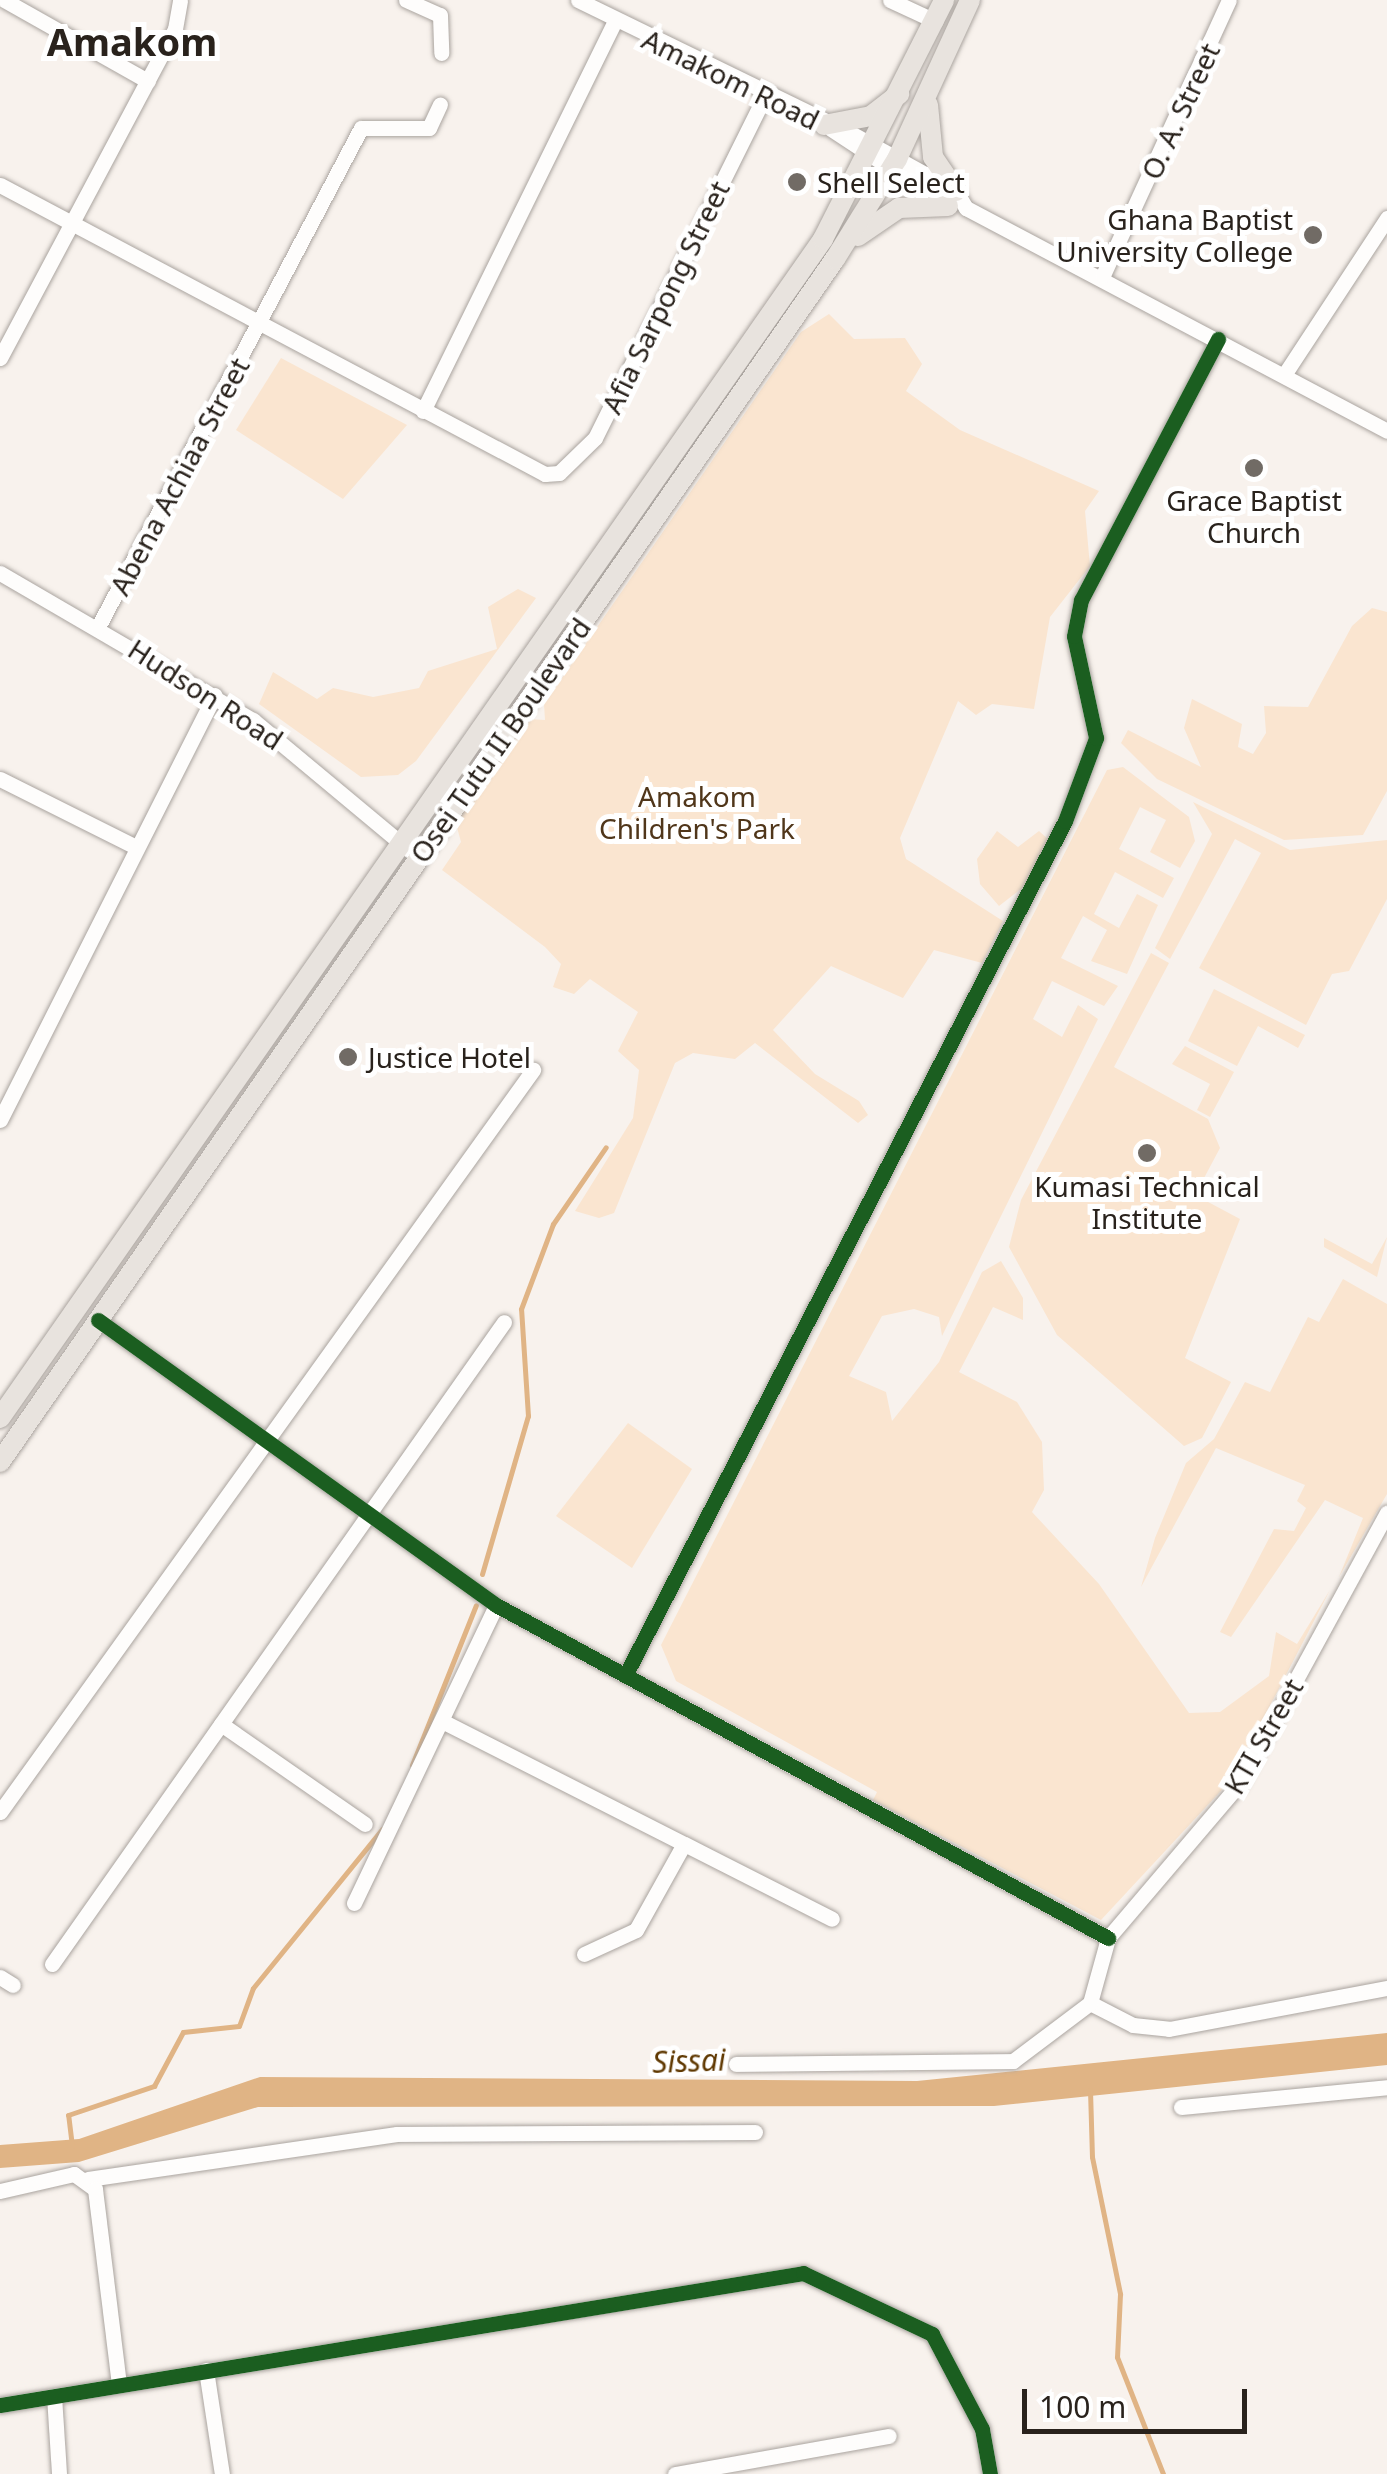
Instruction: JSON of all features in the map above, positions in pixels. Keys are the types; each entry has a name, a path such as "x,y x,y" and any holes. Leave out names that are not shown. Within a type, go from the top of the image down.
{"main road":[{"name":"Osei Tutu II Boulevard","path":"0,1418 396,838 702,414 873,154 944,0"},
{"name":"Osei Tutu II Boulevard","path":"0,1462 835,258 894,166 970,0"},
{"path":"828,127 871,116 904,90"},
{"path":"835,258 887,213 957,202 933,157 928,95"}],"street":[{"path":"4,0 148,82"},
{"path":"0,358 175,29 180,0"},
{"path":"406,0 440,16 441,54"},
{"name":"Amakom Road","path":"578,0 828,127 957,202 1103,275 1387,431"},
{"path":"890,0 935,22"},
{"name":"O. A. Street","path":"1103,275 1230,0"},
{"path":"0,185 423,411 615,20"},
{"name":"Afia Sarpong Street","path":"423,411 545,474 586,454 765,96"},
{"name":"Abena Achiaa Street","path":"98,628 361,128 429,128 440,104"},
{"path":"1284,376 1387,218"},
{"path":"626,1674 1065,821 1096,738 1074,636 1081,600 1218,340"},
{"name":"Hudson Road","path":"0,573 215,695 417,857"},
{"path":"0,1120 215,695"},
{"path":"0,779 136,847"},
{"path":"0,1812 533,1070"},
{"path":"98,1320 496,1605 1108,1938 1090,2004 1014,2061 736,2064"},
{"path":"52,1964 504,1322"},
{"name":"KTI Street","path":"1108,1938 1238,1784 1387,1512"},
{"path":"354,1903 496,1605"},
{"path":"442,1721 681,1849 832,1919"},
{"path":"221,1724 365,1824"},
{"path":"584,1954 631,1936 681,1849"},
{"path":"1090,2004 1134,2025 1169,2029 1387,1988"},
{"path":"1182,2107 1387,2087"},
{"path":"0,2191 74,2174 88,2179 397,2134 755,2132"},
{"path":"88,2179 119,2384"},
{"path":"0,2405 803,2273 932,2334 982,2429 990,2474"},
{"path":"206,2370 222,2474"},
{"path":"54,2396 59,2474"},
{"path":"675,2474 889,2436"}],"green space":[{"name":"Amakom Children's Park","path":"829,314 854,339 905,338 922,364 906,391 960,430 1099,491 1085,511 1090,566 1050,617 1034,709 992,704 976,715 958,701 900,838 906,859 1003,921 982,963 934,950 903,998 831,966 773,1030 815,1074 859,1101 868,1115 858,1123 755,1043 735,1059 693,1053 675,1063 614,1213 599,1218 575,1211 633,1118 639,1070 618,1051 638,1012 590,979 574,994 553,987 561,964 545,947 442,870 461,842 455,820 527,719 545,720 544,704 801,332"},
{"path":"281,358 407,425 343,499 236,430"},
{"path":"518,589 536,598 416,761 398,775 361,777 259,704 273,672 317,699 333,688 373,697 419,688 428,671 497,649 488,607"},
{"path":"1372,608 1387,612 1387,791 1363,835 1284,840 1157,779 1121,743 1128,730 1201,767 1184,728 1192,699 1242,724 1238,747 1253,754 1266,733 1264,706 1308,707 1352,626"},
{"path":"1123,767 1189,817 1195,841 1180,868 1150,852 1166,820 1140,807 1119,849 1174,878 1163,898 1115,872 1094,914 1119,928 1137,894 1158,905 1127,974 1091,961 1107,930 1083,916 1061,958 1118,986 1104,1006 1052,981 1033,1019 1062,1037 1078,1005 1098,1019 942,1336 939,1317 914,1309 882,1316 849,1376 886,1392 892,1421 939,1362 982,1272 1001,1261 1023,1298 1023,1320 993,1307 959,1372 1017,1402 1042,1442 1044,1490 1032,1512 1099,1584 1189,1713 1220,1712 1269,1676 1276,1632 1297,1644 1330,1590 1232,1779 1101,1920 873,1800 877,1792 676,1681 661,1645 1107,770"},
{"path":"1193,802 1290,850 1387,840 1387,899 1349,971 1332,974 1306,1025 1199,968 1261,853 1235,839 1170,959 1155,948 1212,834"},
{"path":"997,831 1018,847 1039,831 1050,841 1031,881 999,906 980,884 977,859"},
{"path":"1151,953 1169,963 1114,1067 1208,1119 1220,1148 1195,1195 1240,1219 1185,1358 1231,1382 1202,1438 1184,1446 1057,1335 1009,1247 1021,1200"},
{"path":"1214,989 1305,1035 1298,1048 1258,1026 1237,1066 1188,1041"},
{"path":"1185,1046 1234,1072 1210,1117 1197,1110 1210,1084 1172,1064"},
{"path":"1387,1237 1377,1277 1324,1247 1324,1238 1372,1264"},
{"path":"1343,1279 1387,1304 1387,1494 1339,1577 1363,1518 1325,1500 1231,1637 1220,1632 1274,1529 1294,1531 1306,1508 1297,1501 1305,1485 1216,1448 1141,1587 1155,1538 1186,1463 1214,1439 1245,1382 1270,1392 1308,1317 1319,1322"},
{"path":"628,1423 692,1469 632,1568 556,1516"}],"shaded area":[{"path":"1387,2033 1387,2065 994,2106 258,2107 79,2162 0,2168 0,2145 79,2139 260,2077 917,2081"}],"waterway":[{"path":"482,1574 528,1416 521,1309 553,1224 606,1147"},
{"path":"412,1765 476,1605"},
{"path":"72,2146 68,2115 154,2086 183,2032 239,2026 253,1988 382,1829"},
{"path":"1090,2090 1092,2157 1120,2294 1117,2357 1163,2474"}],"cycle path":[{"path":"626,1674 1065,821 1096,738 1074,636 1081,600 1218,339"},
{"path":"98,1320 496,1605 1108,1938"},
{"path":"0,2405 803,2273 932,2334 982,2429 990,2474"}],"place":[{"name":"Shell Select","path":"797,182"},
{"name":"Ghana Baptist University College","path":"1313,235"},
{"name":"Grace Baptist Church","path":"1254,468"},
{"name":"Justice Hotel","path":"348,1057"},
{"name":"Kumasi Technical Institute","path":"1147,1153"}],"district":[{"name":"Amakom","path":"132,42"}],"water label":[{"name":"Sissai","path":"689,2061"}]}
